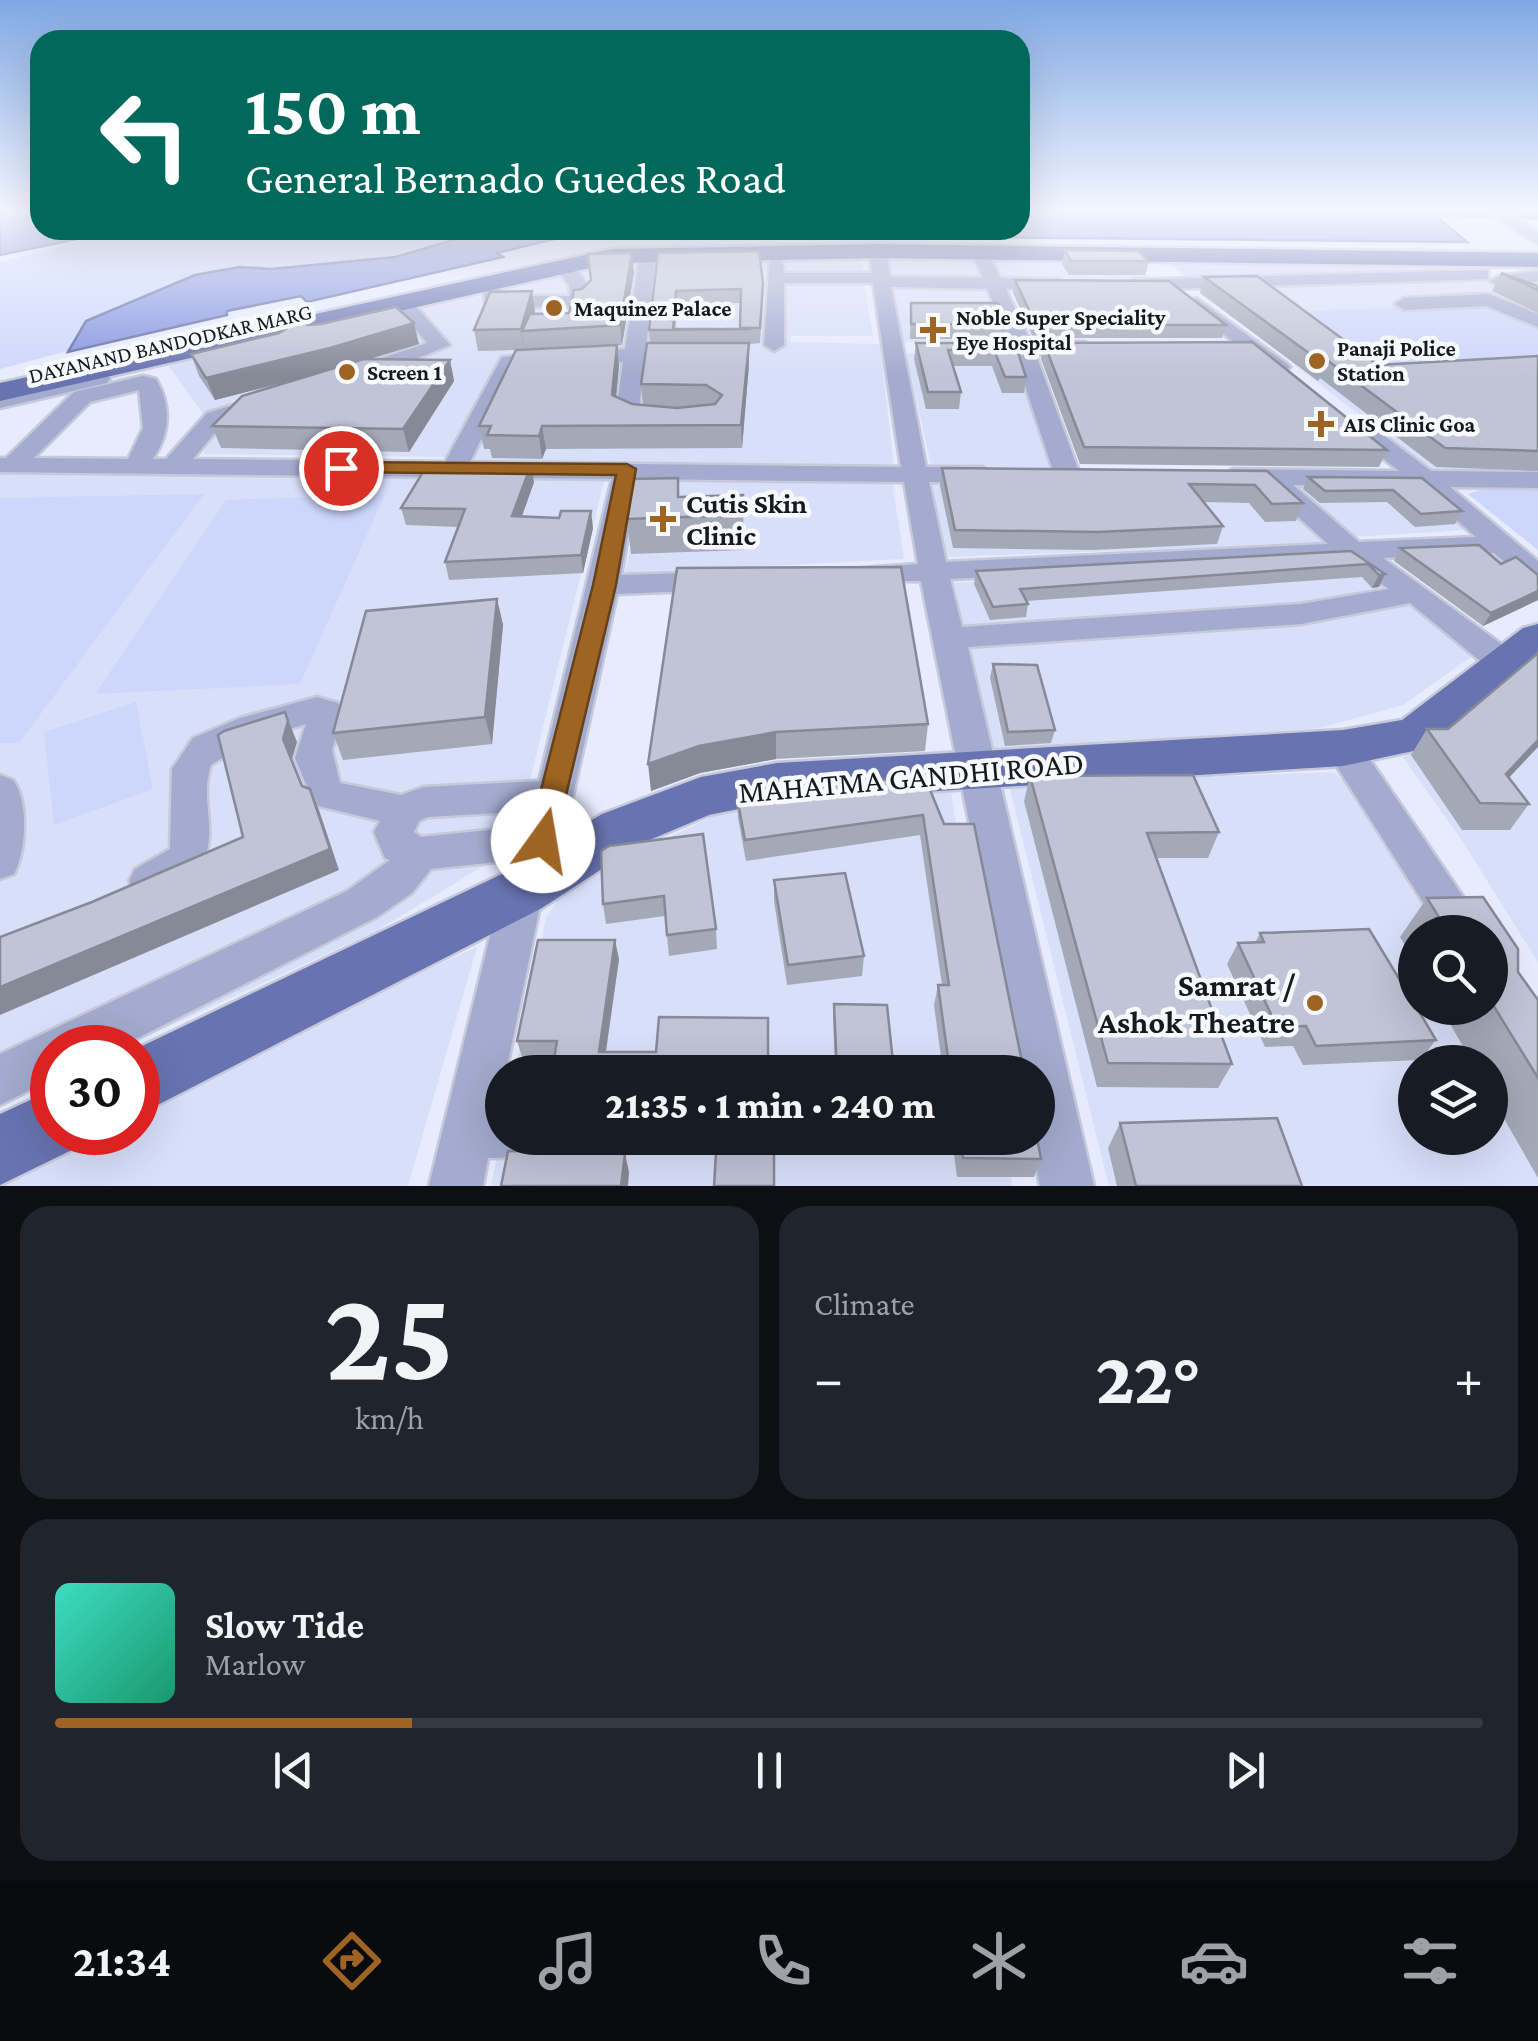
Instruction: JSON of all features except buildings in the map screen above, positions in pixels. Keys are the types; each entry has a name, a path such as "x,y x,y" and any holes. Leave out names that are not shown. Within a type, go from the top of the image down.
{"main road":[{"path":"1,389 260,337 571,265"},
{"name":"DAYANAND BANDODKAR MARG","path":"59,378 571,265"},
{"path":"1459,265 1538,297"},
{"name":"MAHATMA GANDHI ROAD","path":"160,1071 522,891 620,829 701,797 777,782 1342,748 1416,735 1521,650"},
{"path":"0,1150 30,1135"}],"street":[{"path":"326,322 494,290 573,265"},
{"path":"494,290 493,302 497,303 575,302 580,296 577,265"},
{"path":"647,265 628,414 671,418"},
{"path":"774,345 775,265"},
{"path":"879,265 902,349 934,572 980,769 1067,1186"},
{"path":"985,265 1023,348 1069,477"},
{"path":"1150,265 1300,384"},
{"path":"1111,284 1538,276"},
{"path":"775,278 1072,284"},
{"path":"1404,304 1488,300 1538,321"},
{"path":"342,379 438,348 441,343 396,310"},
{"path":"948,349 1100,348"},
{"path":"1215,348 1253,348"},
{"path":"455,467 509,361 638,353"},
{"path":"15,459 82,397 143,383 148,384 160,412 142,459"},
{"path":"172,468 215,418 287,396"},
{"path":"1332,408 1426,480 1538,576"},
{"path":"15,459 142,459 172,468 455,467 1011,476"},
{"path":"498,1055 522,891 543,841 604,585 627,469"},
{"path":"1208,477 1538,480"},
{"path":"1268,477 1351,550 1416,594 1521,650"},
{"path":"837,576 1503,544"},
{"path":"604,585 740,580"},
{"path":"949,638 1301,614 1416,594"},
{"path":"118,894 183,863 191,849 188,778 196,758 217,740 317,709 326,712 326,722 316,739 312,767 328,796 404,811 423,802 554,795"},
{"path":"1342,748 1455,915"},
{"path":"0,790 4,795 0,862"},
{"path":"404,811 394,832 399,846 420,854 543,841"},
{"path":"114,1025 362,904 396,881 420,854"},
{"path":"0,1080 30,1065"},
{"path":"456,1186 485,1134"}],"shaded area":[{"path":"0,265 390,265 0,369"},
{"path":"655,265 861,265 873,336 791,336 790,342 880,344 894,467 470,460 518,360 644,358"},
{"path":"884,265 977,265 983,282 885,280"},
{"path":"994,265 1137,265 1154,282 1000,280"},
{"path":"1171,265 1442,265 1460,272 1192,281"},
{"path":"637,269 626,346 611,352 503,355 450,457 203,454 213,427 168,365 574,270"},
{"path":"1474,277 1538,302 1538,324 1366,368 1538,356 1538,473 1432,471 1197,289"},
{"path":"888,285 983,285 1004,341 899,342"},
{"path":"1490,304 1538,324 1538,356 1366,368 1289,312"},
{"path":"906,353 1017,354 1049,468 931,465"},
{"path":"0,472 605,477 513,848 376,931 160,1030 160,1025 30,1025 30,1090 0,1104"},
{"path":"645,476 892,481 904,559 625,573"},
{"path":"926,478 1270,482 1331,543 946,557"},
{"path":"1415,485 1469,530 1351,537 1295,486"},
{"path":"1538,489 1538,550 1468,494 1480,490"},
{"path":"204,494 19,743 0,743 0,498"},
{"path":"385,494 300,684 95,694 226,500"},
{"path":"1369,559 1471,657 1403,705 1319,728 994,752 954,583"},
{"path":"1538,653 1538,962 1463,842 1403,757 1430,746"},
{"path":"136,702 153,789 54,825 44,732"},
{"path":"1333,772 1354,788 1433,915 1398,915 1398,1025 1501,1025 1538,1083 1538,1186 1109,1186 1009,785"},
{"path":"950,785 992,1055 518,1055 546,918 569,884 731,808"},
{"path":"477,947 408,1186 0,1186 0,1165 30,1151 30,1155 160,1155 160,1092"},
{"path":"497,1155 1007,1155 1012,1186 491,1186"}],"water":[{"path":"467,265 307,302 301,296 227,311 227,315 68,352 86,321 195,275 240,267"}],"place":[{"name":"Maquinez Palace","path":"554,308"},
{"name":"Noble Super Speciality Eye Hospital","path":"933,330"},
{"name":"Panaji Police Station","path":"1317,361"},
{"name":"Screen 1","path":"347,372"},
{"name":"AIS Clinic Goa","path":"1321,424"},
{"name":"Cutis Skin Clinic","path":"663,519"},
{"name":"Samrat / Ashok Theatre","path":"1315,1003"}],"route":[{"path":"341,468 627,469 604,585 543,841"}]}
